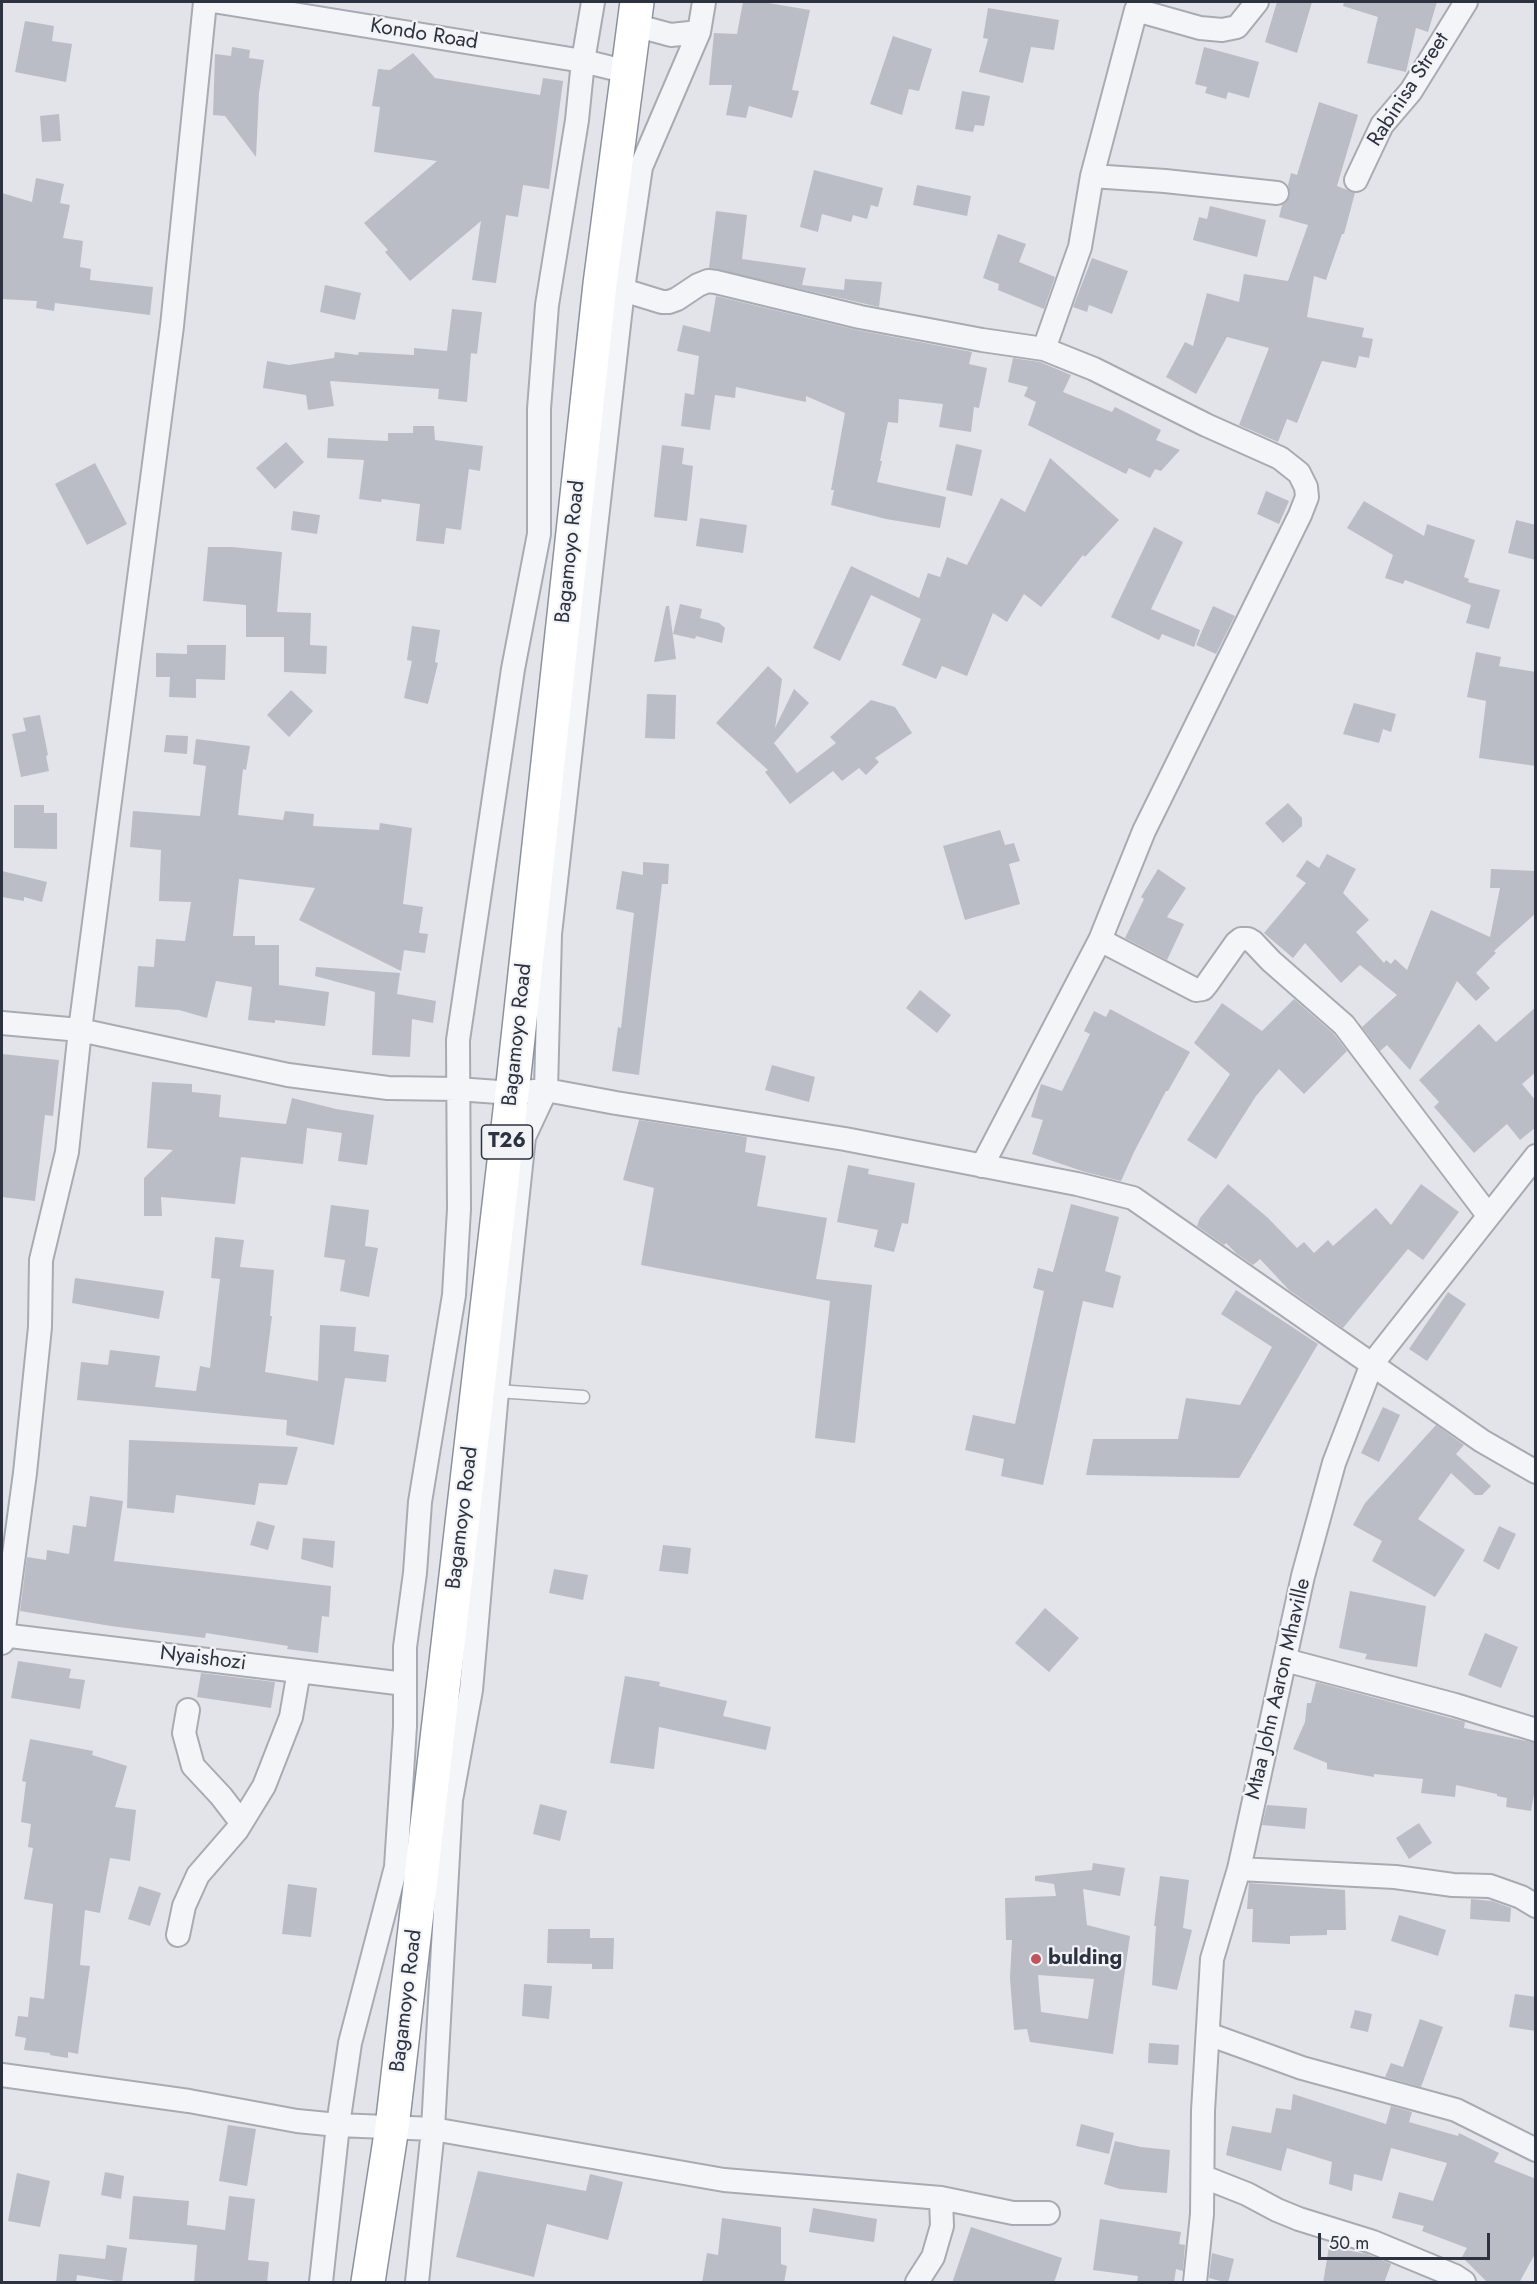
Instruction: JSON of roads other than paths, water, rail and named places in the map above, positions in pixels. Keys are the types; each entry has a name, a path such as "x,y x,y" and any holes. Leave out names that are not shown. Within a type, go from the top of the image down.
{"highway":[{"name":"Bagamoyo Road","path":"368,2283 392,2127 512,1093 611,287 628,72 636,13"}],"street":[{"path":"2,1638 25,1473 37,1360 41,1260 67,1152 80,1030 172,326 206,2"},
{"name":"Kondo Road","path":"219,2 583,62 628,72"},
{"path":"321,2283 338,2126 350,2043 396,1867 405,1726 405,1647 415,1573 420,1502 454,1295 459,1209 457,1089 460,1028 513,669 539,534 539,409 547,305 577,120 583,62 593,2"},
{"path":"417,2283 433,2129 451,1800 471,1690 497,1391 524,1137 546,1090 550,934 611,287 641,167 699,32 704,2"},
{"path":"1044,350 1080,247 1092,176 1138,6 1200,28 1222,30 1237,27 1257,2"},
{"name":"Rabinisa Street","path":"1356,180 1382,125 1411,91 1466,2"},
{"path":"636,13 671,35 699,32"},
{"path":"1092,176 1277,193"},
{"path":"611,287 669,302 698,285 708,281 716,282 860,317 1044,350 1094,369 1206,425 1280,458 1299,473 1306,487 1307,497 1144,831 1100,940 982,1166"},
{"path":"1100,940 1196,990 1203,989 1236,943 1241,939 1253,942 1271,961 1344,1025 1488,1215"},
{"path":"2,1023 80,1030 288,1075 388,1088 512,1093 546,1090 845,1139 1077,1184 1133,1198 1482,1441 1536,1472"},
{"name":"Mtaa John Aaron Mhaville","path":"1196,2283 1204,2177 1203,2111 1212,1959 1239,1869 1303,1576 1334,1463 1372,1364 1536,1156"},
{"name":"Nyaishozi","path":"2,1638 405,1684"},
{"path":"1285,1660 1455,1705 1536,1730"},
{"path":"178,1935 190,1889 198,1875 241,1822 264,1786 291,1718 299,1671"},
{"path":"188,1710 184,1733 193,1766 241,1822"},
{"path":"1239,1869 1395,1877 1453,1885 1490,1886 1521,1897 1536,1906"},
{"path":"1208,2034 1302,2068 1456,2110 1536,2150"},
{"path":"2,2075 189,2101 297,2121 338,2126 433,2129 724,2180 941,2198 1013,2213 1048,2213"},
{"path":"1204,2177 1247,2194 1299,2219 1373,2242 1455,2276 1464,2283"},
{"path":"917,2283 933,2257 942,2226 941,2198"}],"lane":[{"path":"497,1391 583,1397"}],"place":[{"name":"bulding","path":"1036,1959"}]}
